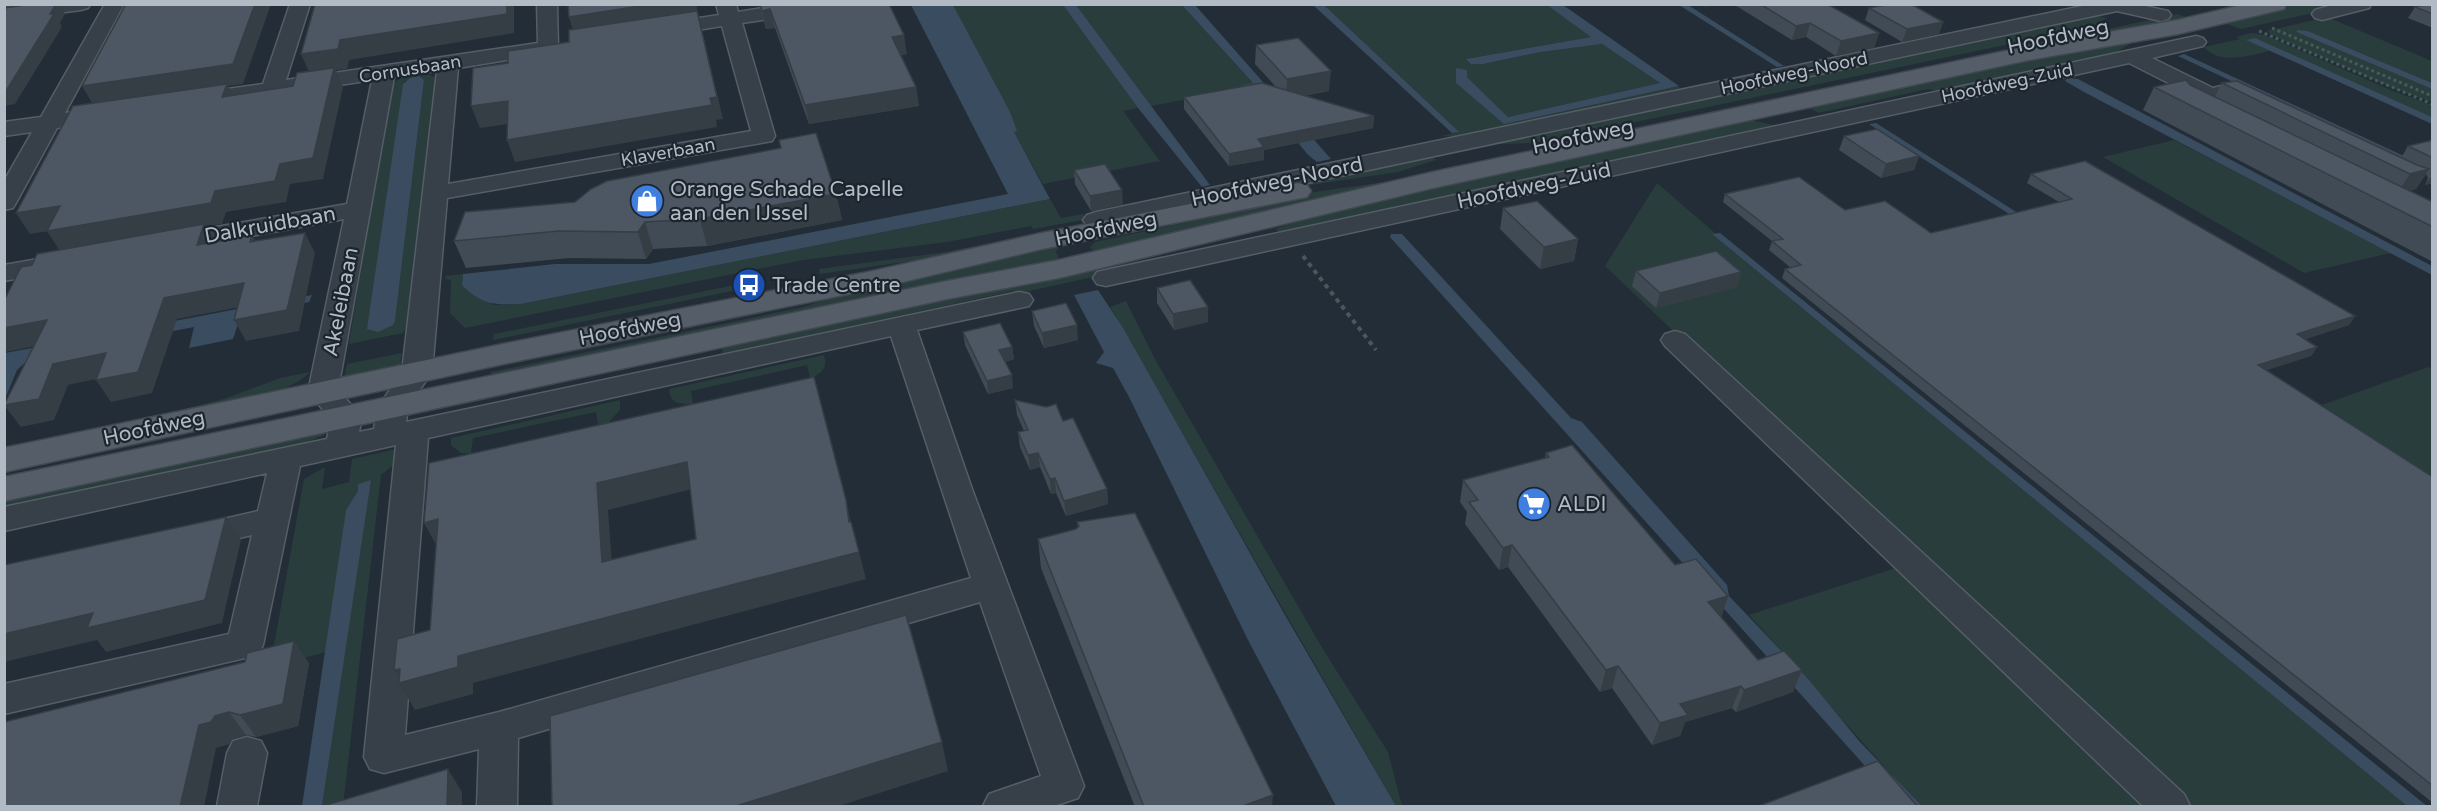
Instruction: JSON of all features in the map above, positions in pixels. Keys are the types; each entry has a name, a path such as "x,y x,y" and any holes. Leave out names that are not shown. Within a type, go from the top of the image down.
{"main road":[{"name":"Hoofdweg","path":"2162,31 2208,4"},
{"name":"Hoofdweg","path":"4,460 417,372 873,280 1105,223 1387,178 1461,150 1510,153 2117,11 2162,31"},
{"name":"Hoofdweg","path":"4,489 344,431 398,424 1099,269 1204,234 1433,180 2029,53 2272,15"},
{"path":"1099,269 1072,251 1074,245 1102,237 1105,223"}],"street":[{"path":"4,14 81,4"},
{"path":"4,203 115,4"},
{"path":"272,90 300,4"},
{"path":"547,4 548,48"},
{"path":"639,34 728,12 828,4"},
{"path":"2027,4 2057,19"},
{"path":"2322,14 2362,4"},
{"name":"Hoofdweg-Noord","path":"1461,150 1899,51 2057,19 2117,11"},
{"name":"Klaverbaan","path":"436,193 764,136 728,12"},
{"name":"Hoofdweg-Zuid","path":"1099,269 1249,248 2132,56 2162,31 2196,42"},
{"path":"1868,34 1899,51"},
{"name":"Cornusbaan","path":"166,105 570,44"},
{"path":"2132,56 2214,106 2230,91 2271,111"},
{"path":"448,63 417,372 398,424 384,757 499,728 990,586"},
{"name":"Akeleibaan","path":"323,392 384,72"},
{"path":"4,129 119,112"},
{"name":"Hoofdweg-Zuid","path":"1747,113 1819,124"},
{"name":"Dalkruidbaan","path":"142,248 359,210"},
{"path":"1249,248 1266,219"},
{"name":"Hoofdweg-Zuid","path":"1204,234 1249,248"},
{"path":"4,273 85,259"},
{"name":"Hoofdweg","path":"398,424 1019,300"},
{"path":"901,324 990,586 1067,796 1003,807"},
{"path":"1675,340 2170,807"},
{"path":"323,392 344,431"},
{"name":"Hoofdweg","path":"4,519 286,458 344,431"},
{"path":"4,699 245,645 286,458"},
{"path":"167,542 272,519"},
{"path":"497,807 499,728"},
{"path":"237,807 248,753"}],"path":[{"path":"2272,15 2433,96"},
{"path":"2254,29 2433,104"},
{"path":"1290,239 1376,350"}],"green space":[{"path":"953,5 1063,5 1138,108 1123,111 1160,161 1043,184 1013,131"},
{"path":"1076,5 1182,5 1253,83 1242,89 1151,106"},
{"path":"1324,5 1547,5 1592,37 1466,59 1483,64 1541,52 1602,44 1660,83 1508,117 1467,77 1456,83 1504,123 1679,86 1680,93 1466,137 1441,136 1458,132"},
{"path":"2291,5 2338,5 2241,29 2221,22"},
{"path":"2178,14 2194,21 1096,253 1090,247 1095,242 1258,207 1294,195 1391,181"},
{"path":"2099,16 2106,18 2097,26 1535,143 1499,144 1497,141 1975,39 1982,40"},
{"path":"2327,17 2432,61 2432,83 2308,31 2297,31 2432,89 2432,102 2395,89 2267,31"},
{"path":"2251,33 2265,35 2393,91 2432,105 2432,117 2255,39 2247,40 2270,51 2227,58 2211,53 2204,47 2240,39 2236,37"},
{"path":"2139,38 2115,53 1940,91 1928,89 1818,113 1804,104"},
{"path":"425,73 437,78 415,309 403,333 349,344 391,87 402,78","holes":["419,76 424,80 395,321 404,81"]},
{"path":"1750,120 1774,125 1280,234 1276,229 1326,210"},
{"path":"2174,140 2391,253 2304,273 2103,157"},
{"path":"1430,155 1436,160 1398,172 1297,187 925,259 820,274 819,269 946,252"},
{"path":"1657,183 1715,233 1713,235 2407,806 2179,806 1826,477 1605,266"},
{"path":"1050,199 1061,218 1083,214 1085,217 1093,215 1094,218 1033,229 1031,226 947,242 803,260 465,328 450,313 451,280 445,279 446,276 463,274 462,285 494,305 521,304"},
{"path":"1064,242 1056,251 1059,259 1064,262 491,377 491,372 803,307 862,288"},
{"path":"1162,256 1165,261 1016,294 1013,291 723,354 721,344 1060,273 1077,274"},
{"path":"735,285 737,290 493,340 494,334"},
{"path":"1126,301 1156,361 1324,651 1388,752 1402,806 1396,806 1110,307"},
{"path":"402,353 400,367 344,378 347,364"},
{"path":"824,355 823,370 810,378 807,365 691,391 693,404 676,402 671,398 669,389"},
{"path":"2428,367 2432,369 2432,476 2322,405"},
{"path":"310,372 298,381 264,396 169,416 169,413 224,399 280,378"},
{"path":"620,400 620,410 608,423 598,425 596,412 473,438 471,453 461,453 451,445 451,438"},
{"path":"327,431 324,435 298,446 5,510 4,497"},
{"path":"401,448 399,461 381,475 343,806 322,806 370,481 358,491 346,510 326,652 270,667 304,479 325,467 322,489 349,482 352,459"},
{"path":"1902,566 2160,806 1922,806 1749,615"}],"water":[{"path":"911,5 953,5 1010,112 1017,131 1014,132 1050,199 521,304 503,304 482,300 462,285 463,274 555,264 649,264 1008,194"},
{"path":"1063,5 1076,5 1210,185 1202,187 1138,108"},
{"path":"1182,5 1195,5 1331,159 1317,162 1308,155 1260,95 1244,92 1240,86 1253,83"},
{"path":"1313,5 1324,5 1459,132 1452,133"},
{"path":"1547,5 1563,5 1679,86 1504,124 1456,83 1456,68 1467,70 1467,77 1508,117 1660,83 1602,44 1541,52 1483,64 1471,64 1466,59 1591,37"},
{"path":"1679,5 1688,5 1784,66 1777,67"},
{"path":"2296,31 2308,31 2432,83 2432,89 2299,33"},
{"path":"2255,38 2432,117 2432,124 2246,40"},
{"path":"2184,54 2432,169 2432,175 2178,56"},
{"path":"419,76 424,80 395,321 393,325 378,332 367,329 403,84 410,78"},
{"path":"2067,78 2078,79 2432,266 2432,275 2084,92 2065,81"},
{"path":"1876,123 2432,476 2432,486 1869,124"},
{"path":"1720,233 2427,806 2407,806 1712,234"},
{"path":"1391,234 1402,234 1571,418 1582,422 1727,585 1729,596 1809,680 1860,742 1922,806 1901,806 1390,237"},
{"path":"1098,290 1123,328 1396,806 1336,806 1249,642 1129,397 1113,368 1096,363 1104,352 1074,295"},
{"path":"312,295 309,302 248,314 239,321 233,339 189,348 194,327 29,359 17,370 5,399 5,353"},
{"path":"371,480 322,806 302,806 346,510 358,491 358,484"}],"building":[{"path":"32,4 56,4 50,14 54,14 4,91 4,8"},
{"path":"126,4 255,4 233,64 82,86"},
{"path":"315,4 507,4 507,14 340,40 338,49 301,54"},
{"path":"568,4 653,4 569,17"},
{"path":"760,4 889,4 904,35 892,37 916,87 805,105 770,9 762,11"},
{"path":"1760,4 1827,4 1879,33 1841,41 1810,23 1796,26"},
{"path":"1891,4 1911,4 1943,22 1907,29 1869,8"},
{"path":"2433,4 2433,14 2415,7"},
{"path":"697,11 717,97 710,98 712,105 507,140 508,101 471,106 473,68 508,63 508,51 569,42 569,30"},
{"path":"1298,38 1331,71 1287,79 1256,45"},
{"path":"334,68 313,158 280,164 275,181 215,191 211,203 47,231 60,206 16,213 73,106 227,84 222,97 293,86 297,73"},
{"path":"2186,80 2190,85 2433,202 2433,227 2154,87"},
{"path":"2237,81 2429,169 2410,174 2222,83"},
{"path":"1262,83 1374,116 1258,139 1264,147 1229,154 1184,97"},
{"path":"1877,129 1919,156 1886,164 1844,136"},
{"path":"816,133 836,194 700,219 645,222 638,232 559,231 454,241 465,212 575,202 591,189 607,181 781,148 779,140"},
{"path":"2433,140 2433,158 2408,146"},
{"path":"2085,161 2355,316 2297,334 2317,347 2258,365 2433,477 2433,786 1785,269 1801,265 1772,241 1783,239 1725,194 1799,177 1845,210 1885,201 1931,233 2072,199 2031,174"},
{"path":"1105,164 1122,190 1090,196 1074,170"},
{"path":"1537,201 1578,239 1544,247 1503,208"},
{"path":"204,224 197,245 252,235 250,242 305,233 287,310 234,320 244,283 164,298 138,372 96,380 106,353 53,364 39,399 4,405 47,320 4,328 4,301 21,267 32,265 37,254"},
{"path":"1716,251 1741,272 1660,293 1636,271"},
{"path":"1190,280 1208,307 1173,314 1157,288"},
{"path":"1066,303 1077,325 1042,333 1032,311"},
{"path":"1000,323 1012,347 999,350 1012,375 987,381 963,332"},
{"path":"814,377 846,500 849,522 851,522 859,552 458,656 458,667 399,683 400,669 394,670 397,639 430,630 438,519 424,523 429,463","holes":["687,462 696,539 602,562 597,483"]},
{"path":"1015,400 1046,407 1056,404 1063,421 1073,418 1107,489 1064,501 1055,478 1050,479 1038,453 1028,455 1018,432 1028,430"},
{"path":"1572,445 1675,565 1696,559 1728,596 1708,602 1758,660 1784,651 1802,670 1744,690 1741,686 1680,704 1688,715 1660,723 1618,666 1606,670 1512,545 1503,548 1469,502 1478,500 1463,480 1549,457 1546,453"},
{"path":"1135,513 1273,795 1240,807 1144,807 1038,539 1076,529 1079,526 1077,522"},
{"path":"226,517 205,600 87,628 93,613 4,634 4,565"},
{"path":"906,615 942,742 733,807 552,807 550,716"},
{"path":"294,641 283,704 240,715 229,712 215,716 211,722 199,725 180,807 4,807 4,722 245,662 247,653"},
{"path":"1878,761 1918,807 1756,807"},
{"path":"448,769 447,807 323,807 323,806"}],"place":[{"name":"Orange Schade Capelle aan den IJssel","path":"647,201"},
{"name":"Trade Centre","path":"749,285"},
{"name":"ALDI","path":"1534,504"}]}
